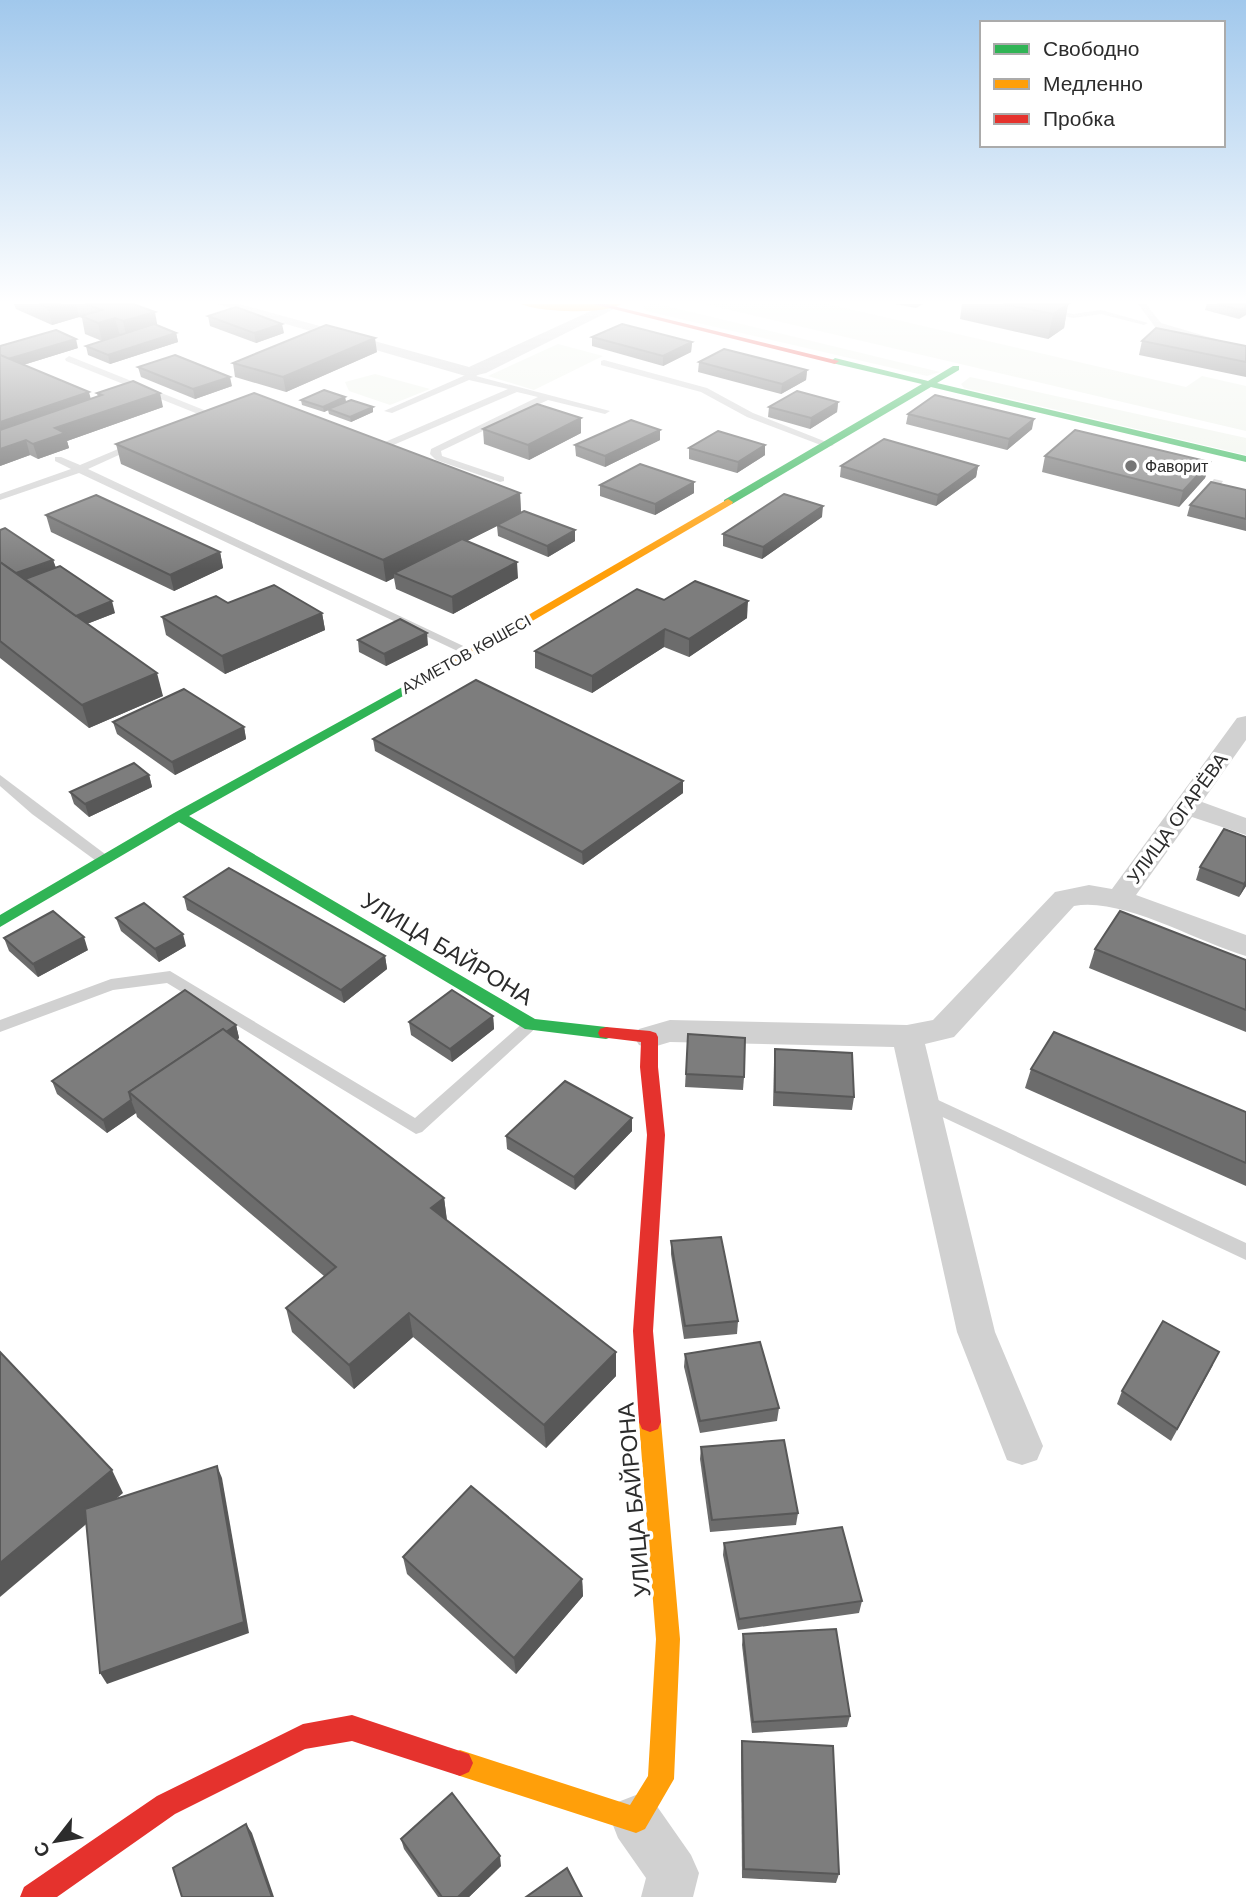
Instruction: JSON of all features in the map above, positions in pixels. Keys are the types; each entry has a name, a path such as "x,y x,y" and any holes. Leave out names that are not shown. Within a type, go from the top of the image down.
{"street":[{"name":"АХМЕТОВ КӨШЕСІ","path":"2,919 917,393"},
{"path":"967,393 1246,459"},
{"name":"УЛИЦА ОГАРЁВА","path":"650,1037 670,1031 907,1036 943,1029 1065,898 1089,894 1119,899 1184,805 1246,723"},
{"path":"1184,805 1246,827"},
{"name":"УЛИЦА БАЙРОНА","path":"179,816 531,1025 650,1037 649,1067 656,1135 642,1331 668,1639 661,1779 636,1820"},
{"path":"1119,899 1246,946"},
{"path":"907,1036 976,1332 1022,1446"},
{"path":"34,1897 166,1805 303,1737 352,1728 636,1820 673,1873 667,1897"}],"lane":[{"path":"153,393 211,416 187,425"},
{"path":"389,411 431,393"},
{"path":"388,444 508,393"},
{"path":"526,393 605,411"},
{"path":"709,393 750,415 829,445"},
{"path":"500,480 439,457 435,454 436,449 546,397"},
{"path":"0,497 80,469 150,439"},
{"path":"58,459 470,652"},
{"path":"1218,481 1212,488 1246,496"},
{"path":"0,779 103,860"},
{"path":"0,1026 111,985 170,978 416,1127 531,1025"},
{"path":"923,1100 1246,1252"}],"shaded area":[{"path":"353,393 421,393 390,405"},
{"path":"983,393 1040,393 1246,438 1246,455"},
{"path":"1082,393 1246,393 1246,431"}],"building":[{"path":"0,393 87,393 0,422"},
{"path":"97,393 160,393 55,428 65,433 33,444 26,440 0,449 0,430 102,395"},
{"path":"254,393 520,493 383,560 116,444"},
{"path":"318,393 332,393 345,397 323,407 301,400"},
{"path":"794,393 838,402 811,418 769,407"},
{"path":"935,395 1034,419 1009,439 908,414"},
{"path":"351,400 373,407 350,417 328,409"},
{"path":"537,404 581,418 528,445 483,429"},
{"path":"631,420 660,430 605,456 575,445"},
{"path":"1075,430 1210,462 1183,491 1045,456"},
{"path":"718,431 765,445 738,462 689,448"},
{"path":"884,439 978,466 938,495 841,466"},
{"path":"640,464 694,482 655,504 600,485"},
{"path":"1211,482 1246,490 1246,519 1190,505"},
{"path":"784,494 823,506 763,547 723,534"},
{"path":"96,495 220,552 170,575 46,515"},
{"path":"524,511 575,530 547,546 497,525"},
{"path":"5,528 53,560 16,573 0,562 0,530"},
{"path":"462,539 517,562 452,597 394,573"},
{"path":"0,562 157,673 82,705 0,641"},
{"path":"60,566 112,601 76,616 25,579"},
{"path":"695,581 748,601 689,639 665,629 592,676 535,651 637,589 664,600"},
{"path":"274,585 322,613 222,656 162,617 216,596 228,603"},
{"path":"400,619 427,633 384,654 358,640"},
{"path":"476,680 683,781 582,852 373,739"},
{"path":"184,689 244,727 172,762 113,722"},
{"path":"134,763 149,775 85,804 70,792"},
{"path":"1224,829 1246,837 1244,884 1200,867"},
{"path":"229,868 385,956 341,990 184,897"},
{"path":"144,903 183,934 155,949 116,918"},
{"path":"53,911 84,937 33,964 4,938"},
{"path":"1120,911 1246,960 1246,1010 1095,949"},
{"path":"185,990 236,1025 226,1032 223,1029 129,1092 131,1100 103,1120 52,1081"},
{"path":"452,990 493,1016 450,1049 409,1022"},
{"path":"223,1029 444,1198 431,1208 616,1352 544,1425 409,1313 349,1365 286,1308 336,1267 129,1092"},
{"path":"1054,1032 1246,1112 1246,1163 1031,1069"},
{"path":"688,1034 745,1038 744,1077 686,1074"},
{"path":"775,1049 852,1053 854,1097 775,1092"},
{"path":"565,1081 632,1118 574,1177 506,1136"},
{"path":"721,1237 738,1321 685,1326 671,1241"},
{"path":"1163,1321 1219,1352 1177,1429 1122,1391"},
{"path":"760,1342 779,1408 700,1421 685,1354"},
{"path":"0,1352 112,1470 0,1563"},
{"path":"784,1440 798,1513 712,1520 701,1447"},
{"path":"217,1466 244,1622 100,1673 85,1509"},
{"path":"471,1486 582,1579 514,1658 403,1557"},
{"path":"842,1527 862,1601 739,1619 724,1543"},
{"path":"836,1629 850,1716 753,1722 743,1634"},
{"path":"742,1741 833,1746 839,1874 744,1869"},
{"path":"452,1793 500,1856 458,1897 442,1897 401,1839"},
{"path":"246,1824 272,1897 182,1897 173,1868"},
{"path":"567,1868 582,1897 526,1897"}],"traffic: fast":[{"path":"728,502 914,393"},
{"path":"967,393 1246,459"},
{"path":"0,922 179,816 424,679"},
{"path":"179,816 531,1025 606,1033"}],"traffic: slow":[{"path":"424,679 728,502"},
{"path":"460,1763 636,1820 661,1779 668,1639 650,1422"}],"traffic: jam":[{"path":"606,1033 650,1037 649,1067 656,1135 643,1331 650,1422"},
{"path":"34,1897 166,1805 303,1737 352,1728 460,1763"}],"place":[{"name":"Фаворит","path":"1131,466"}]}
